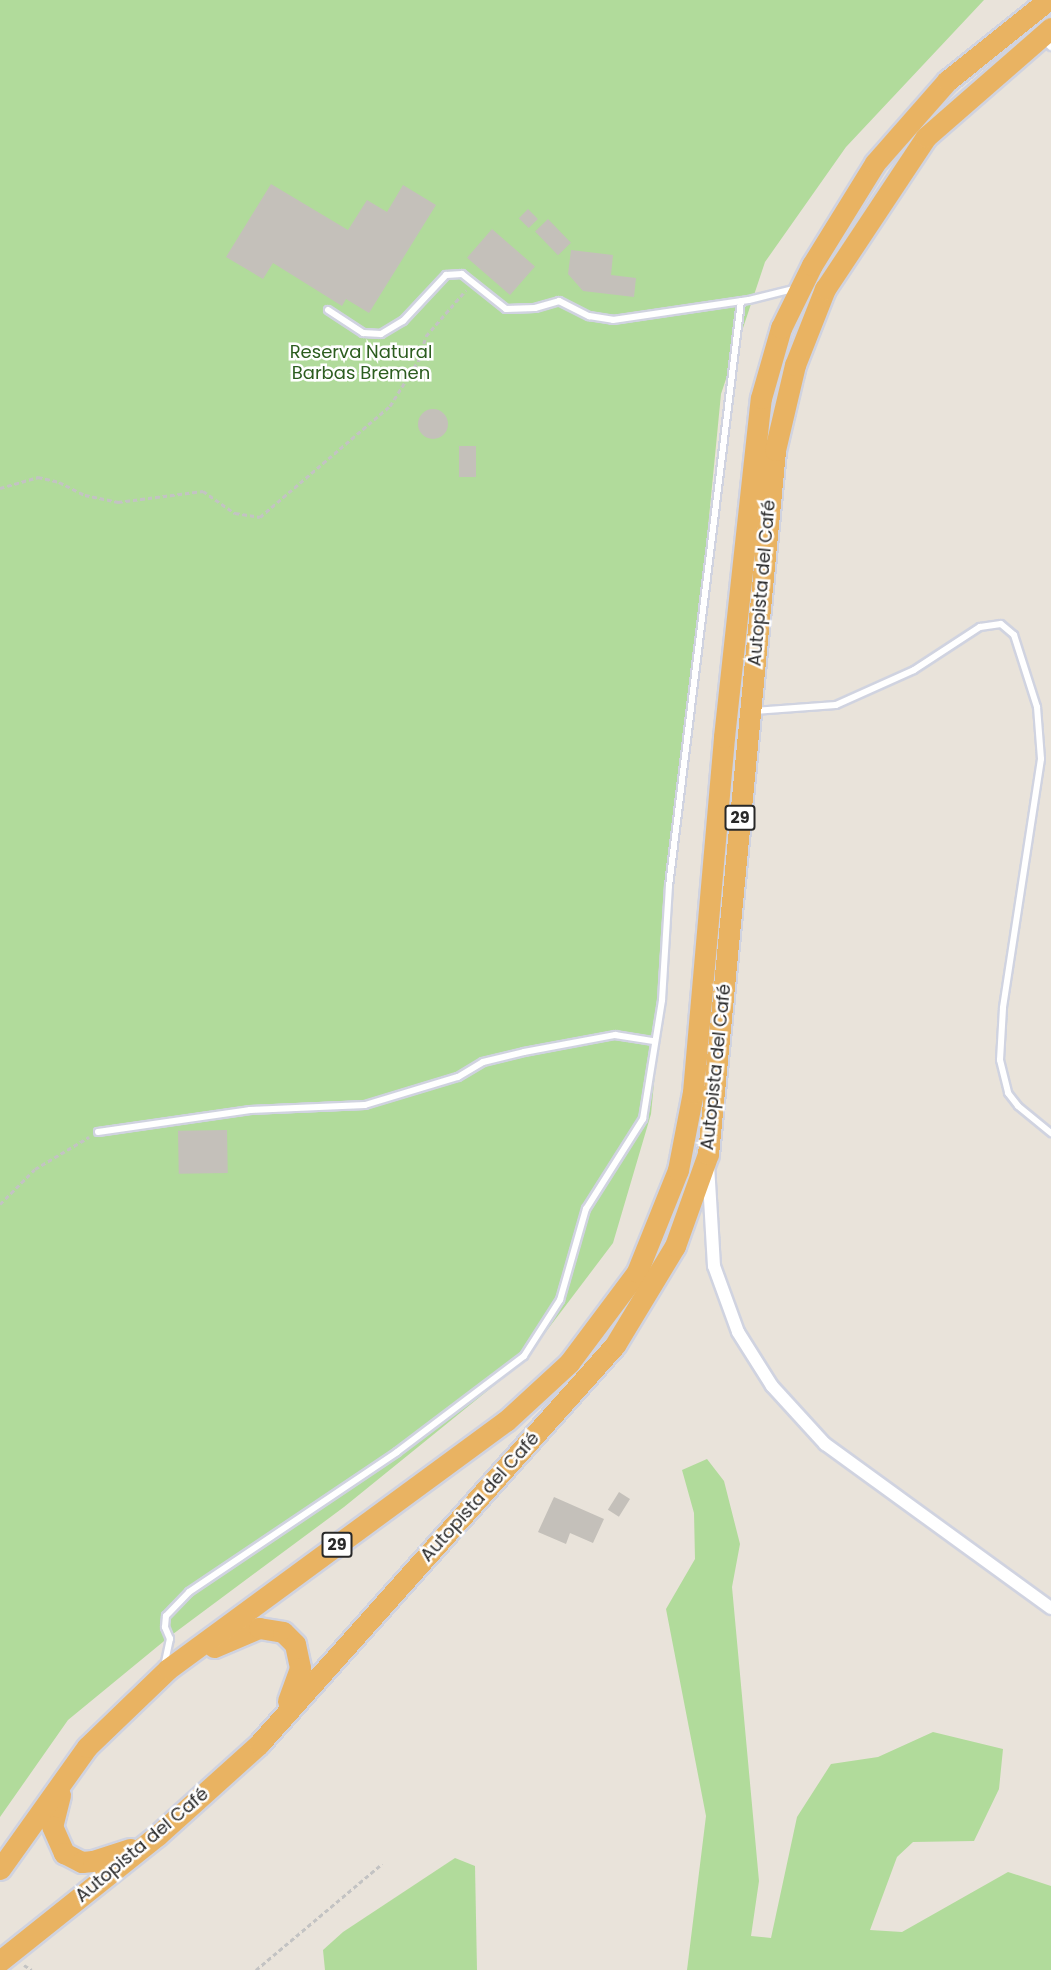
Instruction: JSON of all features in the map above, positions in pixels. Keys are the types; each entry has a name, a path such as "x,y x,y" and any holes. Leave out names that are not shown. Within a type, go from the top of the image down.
{"highway":[{"name":"Autopista del Café","path":"0,1869 87,1747 161,1676 506,1421 569,1363 637,1272 678,1170 693,1092 724,737 761,398 782,328 801,287 882,155 946,81 1048,0"},
{"name":"Autopista del Café","path":"0,1961 158,1835 259,1744 615,1345 675,1246 708,1154 775,450 795,365 825,289 926,137 1047,37"},
{"path":"161,1676 250,1630 268,1627 283,1632 299,1655 299,1678 259,1744"},
{"path":"87,1747 54,1813 52,1826 58,1846 72,1858 93,1861 158,1835"}],"street":[{"path":"708,1154 714,1266 738,1332 772,1386 825,1444 1051,1608"}],"lane":[{"path":"328,310 363,333 381,334 403,321 446,275 462,274 506,309 536,308 559,301 589,316 613,320 741,301 801,287"},
{"path":"161,1676 168,1656 170,1639 165,1627 166,1616 189,1592 397,1452 524,1356 560,1300 586,1209 643,1119 651,1087 654,1041 662,1000 669,886 741,301"},
{"path":"750,711 836,705 914,670 980,627 1001,624 1014,635 1037,707 1041,759 1003,1008 1000,1060 1008,1093 1018,1106 1051,1133"},
{"path":"98,1132 250,1110 365,1106 458,1077 483,1062 524,1052 615,1035 654,1041"}],"path":[{"path":"0,488 38,477 118,502 203,491 235,513 260,517 390,406 420,358 426,336 473,282"},
{"path":"0,1204 35,1169 98,1132"},
{"path":"255,1970 382,1864"}],"green space":[{"name":"Reserva Natural Barbas Bremen","path":"0,0 984,0 846,147 765,262 721,394 651,1114 613,1243 523,1362 344,1507 169,1637 68,1720 0,1817"},
{"path":"707,1459 724,1481 740,1544 732,1587 759,1881 751,1936 771,1938 797,1817 831,1764 878,1757 933,1732 1003,1749 999,1789 974,1841 913,1842 897,1857 870,1930 902,1932 1008,1872 1051,1886 1051,1970 687,1970 706,1816 666,1609 695,1559 694,1513 682,1470"},
{"path":"455,1858 475,1866 477,1970 325,1970 323,1950 343,1932"}],"building":[{"path":"271,184 348,230 367,200 387,212 403,185 436,205 369,313 346,299 342,306 273,263 263,279 226,257"},
{"path":"528,209 538,219 529,228 519,218"},
{"path":"548,219 571,243 558,255 535,232"},
{"path":"492,229 535,266 510,295 467,258"},
{"path":"571,250 613,255 611,275 636,278 634,297 583,291 568,274"},
{"path":"433,409 444,413 448,424 444,435 433,439 422,435 418,424 422,413"},
{"path":"459,446 476,446 476,477 459,477"},
{"path":"227,1130 228,1173 179,1174 178,1131"},
{"path":"619,1492 630,1499 619,1517 608,1510"},
{"path":"554,1497 604,1519 593,1543 570,1533 566,1544 538,1532"}]}
